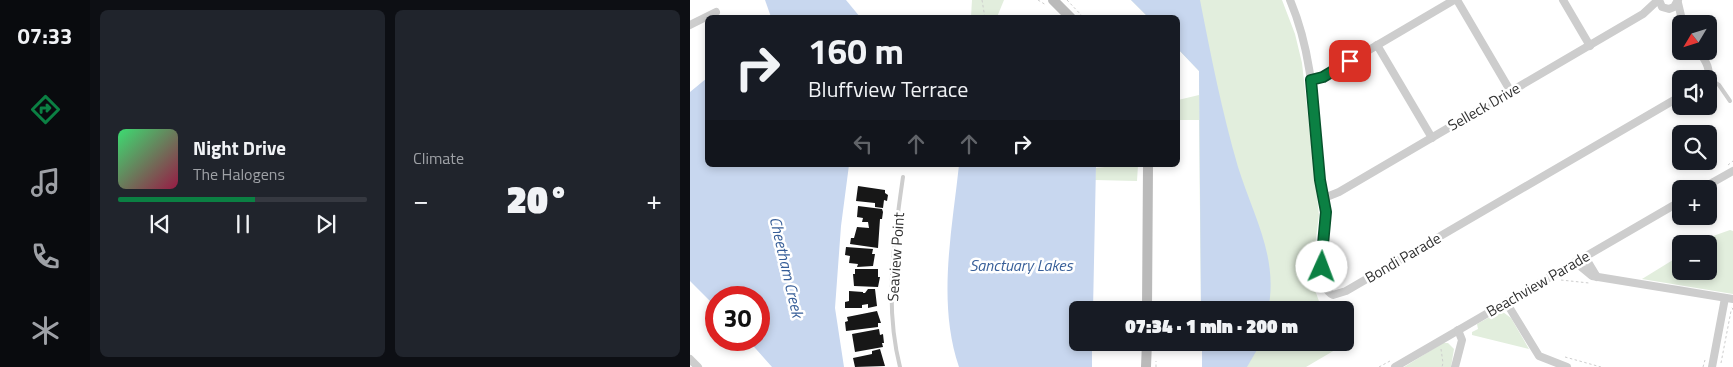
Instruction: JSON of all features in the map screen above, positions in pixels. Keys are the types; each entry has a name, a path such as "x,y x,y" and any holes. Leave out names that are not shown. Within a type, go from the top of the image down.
{"street":[{"path":"1053,0 1068,15"},
{"name":"Bondi Parade","path":"1290,0 1304,38 1311,80 1320,180 1326,212 1322,279 1330,294 1336,295 1346,291 1672,101"},
{"path":"1311,80 1323,77 1456,0 1510,92"},
{"path":"1563,0 1590,46"},
{"name":"Selleck Drive","path":"1324,198 1339,192 1590,46 1643,14 1659,0 1661,5 1667,9"},
{"path":"1678,1 1681,15"},
{"name":"Selleck Drive","path":"1643,14 1674,7 1678,1"},
{"path":"1667,9 1673,15"},
{"path":"710,15 716,12"},
{"path":"690,25 705,18"},
{"path":"1377,45 1432,138"},
{"path":"1147,301 1148,167"},
{"path":"1717,181 1733,172"},
{"name":"Beachview Parade","path":"1395,367 1672,205"},
{"path":"1585,256 1597,277"},
{"path":"1575,262 1588,274 1597,277 1727,300 1712,367"},
{"path":"1506,302 1539,356 1566,367"},
{"path":"1454,332 1459,353 1455,367"},
{"path":"1146,351 1146,367"},
{"path":"690,359 698,367"}],"lane":[{"path":"1717,84 1730,101"},
{"name":"Seaview Point","path":"900,367 895,340 891,284 903,177"}],"path":[{"path":"982,0 984,15"},
{"path":"1067,0 1081,15"},
{"path":"1555,283 1561,280 1588,283"},
{"path":"1720,367 1731,311 1733,310 1727,300"},
{"path":"1438,342 1442,353 1442,367"},
{"path":"1562,356 1601,367"}],"green space":[{"path":"972,0 1004,0 998,15 971,15"},
{"path":"1131,0 1282,0 1295,34 1302,63 1319,215 1314,253 1314,287 1319,301 1201,301 1199,120 1180,120 1180,100 1199,95 1199,71 1180,51 1180,15 1146,15"},
{"path":"1138,167 1137,181 1095,180 1096,168"},
{"path":"1730,230 1733,231 1733,294 1642,279 1672,261 1672,280 1717,280 1716,235"},
{"path":"1503,312 1511,318 1529,349 1472,335 1472,332 1478,329 1477,324 1497,313"},
{"path":"1443,343 1448,343 1454,349 1451,367 1404,367"},
{"path":"1202,351 1333,351 1306,367 1202,367"}],"water":[{"path":"765,0 846,0 858,15 770,15"},
{"path":"1131,0 1200,0 1232,146 1263,237 1270,272 1269,301 1201,301 1199,71 1180,51 1180,15 1146,15"},
{"name":"Cheetham Creek","path":"705,80 705,167 849,167 841,226 835,308 844,367 772,367 758,351 770,351 770,286 705,286 705,296 690,281 690,92"},
{"name":"Sanctuary Lakes","path":"959,167 1096,167 1093,301 1069,301 1069,351 1092,351 1092,367 959,367 952,342 949,317 947,292"},
{"path":"1202,351 1256,351 1247,367 1202,367"}],"building":[{"path":"858,186 885,190 885,193 888,195 887,201 884,200 883,208 875,207 875,203 856,201"},
{"path":"858,206 882,209 878,248 850,244 857,227 869,228 868,222 862,222 863,218 857,217"},
{"path":"846,247 873,249 872,254 875,254 873,266 857,267 858,264 849,263 850,256 845,255"},
{"path":"855,269 878,269 878,277 880,277 878,287 854,286 853,274 855,274"},
{"path":"868,289 875,289 877,306 868,308 868,304 862,305 862,308 845,308 845,302 849,301 849,291 865,293"},
{"path":"877,311 881,323 878,323 878,327 846,331 845,322 848,321 847,317"},
{"path":"879,329 880,335 883,334 883,347 855,352 852,334"},
{"path":"880,349 885,366 855,367 853,358 872,354 872,351"}],"route":[{"path":"1322,267 1326,212 1320,180 1311,80 1317,80 1350,61"}]}
